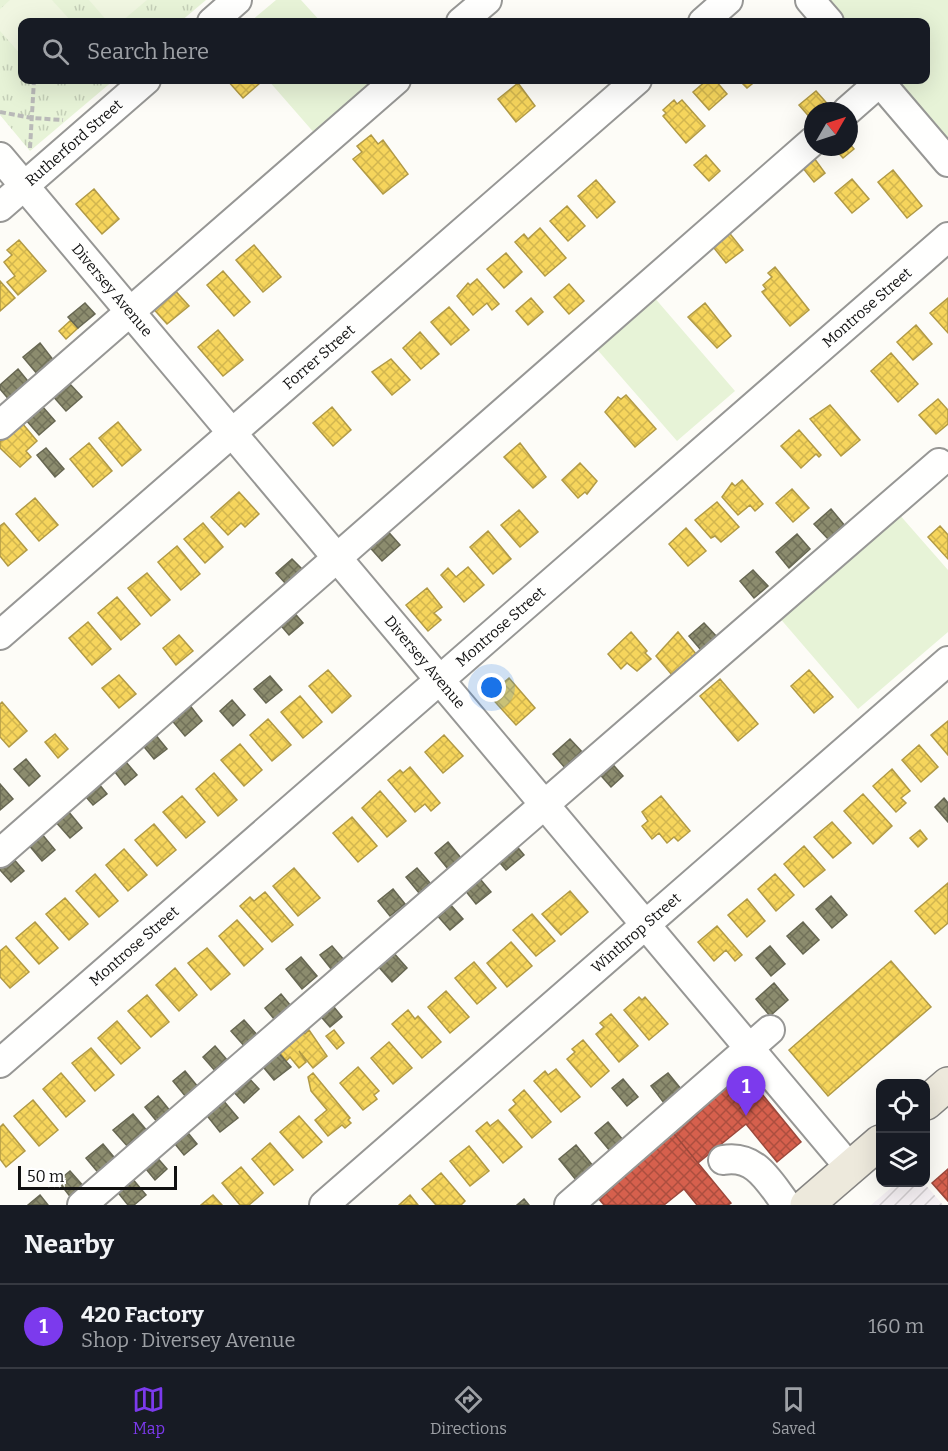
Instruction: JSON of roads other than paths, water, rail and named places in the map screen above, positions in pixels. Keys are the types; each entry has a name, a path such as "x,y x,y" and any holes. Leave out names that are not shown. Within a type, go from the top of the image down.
{"main road":[{"path":"930,1100 948,1084"},
{"path":"807,1205 876,1145"}],"street":[{"path":"217,18 237,0"},
{"path":"466,18 487,0"},
{"path":"708,18 728,0"},
{"path":"810,0 826,18"},
{"name":"Rutherford Street","path":"0,207 141,84"},
{"path":"0,425 391,84"},
{"name":"Forrer Street","path":"0,635 632,84"},
{"path":"857,102 876,84"},
{"path":"882,84 948,162"},
{"path":"0,853 804,149"},
{"name":"Diversey Avenue","path":"0,157 129,313 647,925 759,1039 850,1168"},
{"name":"Montrose Street","path":"0,1063 948,237"},
{"path":"82,1205 939,463"},
{"name":"Winthrop Street","path":"324,1205 647,925 774,810 948,661"},
{"path":"568,1205 759,1039"},
{"path":"723,1160 737,1158 751,1163 787,1205"}],"place":[{"name":"420 Factory","path":"746,1116"}]}
